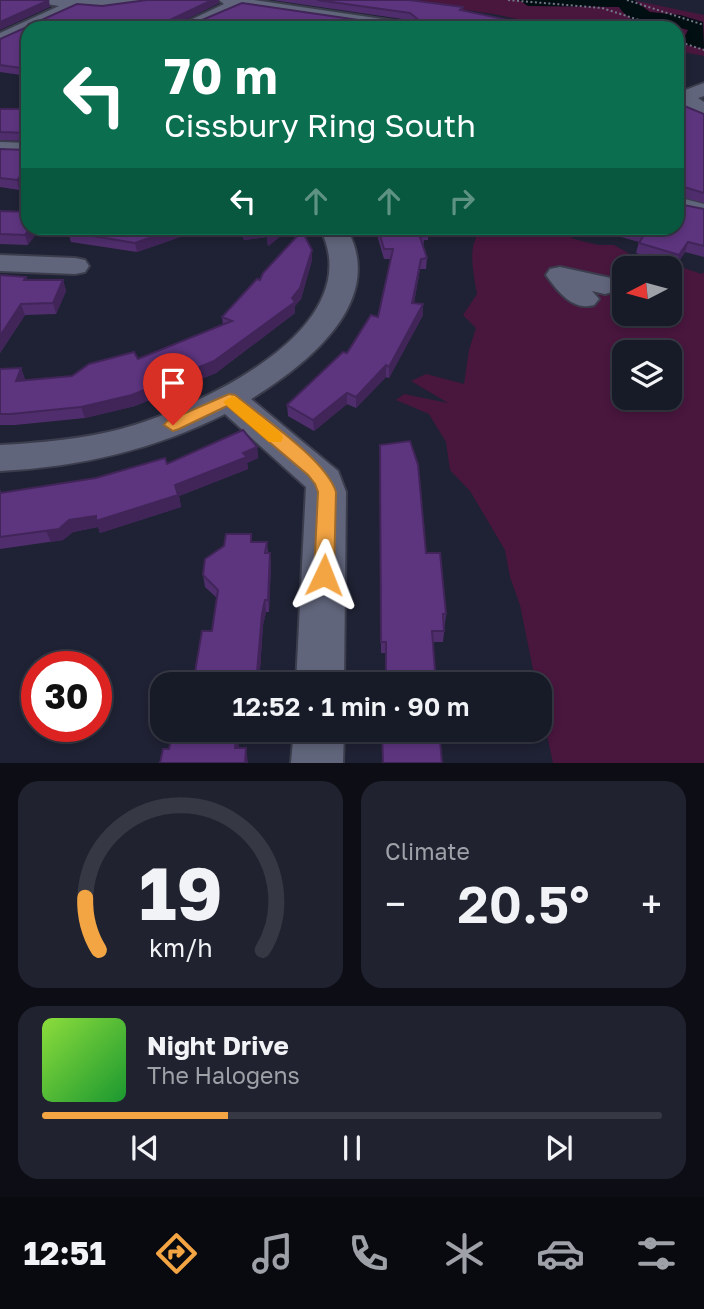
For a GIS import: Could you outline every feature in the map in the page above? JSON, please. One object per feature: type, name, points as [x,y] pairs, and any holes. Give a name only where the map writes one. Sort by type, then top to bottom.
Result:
[{"type":"street","points":[[46,0],[78,2]]},
{"type":"street","points":[[195,21],[233,1],[341,21]]},
{"type":"street","points":[[32,21],[78,2]]},
{"type":"street","points":[[0,39],[8,31]]},
{"type":"street","points":[[0,149],[21,150]]},
{"type":"street","points":[[684,206],[704,211]]},
{"type":"street","points":[[0,458],[87,449],[126,440],[173,425],[229,399],[276,371],[309,342],[327,316],[344,276],[344,259],[335,235]]},
{"type":"street","points":[[0,263],[75,267]]},
{"type":"street","points":[[229,399],[324,481],[327,492],[320,672]]},
{"type":"street","points":[[317,763],[318,742]]},
{"type":"lane","points":[[78,2],[103,6],[148,0]]},
{"type":"path","points":[[508,0],[602,8],[642,21]]},
{"type":"path","points":[[627,0],[704,25]]},
{"type":"path","points":[[684,43],[704,50]]},
{"type":"shaded area","points":[[394,0],[632,0],[704,15],[704,56],[684,52],[684,21],[526,21]]},
{"type":"shaded area","points":[[477,235],[566,235],[598,245],[614,245],[630,254],[647,256],[612,256],[612,326],[682,326],[682,267],[702,274],[704,272],[704,763],[553,763],[548,742],[552,742],[552,672],[534,672],[505,550],[470,491],[450,470],[446,442],[429,414],[396,400],[404,394],[448,403],[411,381],[426,374],[464,384],[469,350],[476,328],[463,315],[477,294],[473,250]]},
{"type":"building","points":[[0,0],[49,0],[0,22]]},
{"type":"building","points":[[147,0],[212,0],[171,21],[39,21],[77,4],[102,6]]},
{"type":"building","points":[[317,0],[409,0],[463,7],[460,10],[512,21],[420,21],[410,13]]},
{"type":"building","points":[[242,3],[365,21],[200,21]]},
{"type":"building","points":[[21,30],[21,68],[0,65],[0,39]]},
{"type":"building","points":[[684,106],[704,114],[704,193],[684,187]]},
{"type":"building","points":[[0,109],[20,109],[21,133],[0,132]]},
{"type":"building","points":[[0,149],[21,150],[21,175],[17,180],[0,178]]},
{"type":"building","points":[[684,205],[704,209],[704,246],[688,242],[679,255],[639,243],[644,235],[684,235]]},
{"type":"building","points":[[0,211],[21,212],[21,235],[0,234]]},
{"type":"building","points":[[86,235],[158,235],[135,243]]},
{"type":"building","points":[[298,235],[304,235],[312,250],[300,288],[292,298],[295,302],[214,361],[132,395],[81,407],[0,414],[0,369],[21,368],[16,381],[72,376],[89,364],[134,352],[138,359],[232,321],[222,317],[257,279],[260,280],[263,273]]},
{"type":"building","points":[[380,235],[425,235],[420,237],[427,258],[421,259],[412,303],[423,304],[389,367],[386,365],[356,397],[347,393],[313,420],[287,405],[343,352],[347,353],[371,315],[378,317],[393,249],[384,249]]},
{"type":"building","points":[[0,275],[26,277],[24,280],[63,280],[53,303],[21,304],[0,336]]},
{"type":"building","points":[[243,430],[257,447],[243,453],[247,457],[175,485],[178,495],[96,521],[96,516],[69,520],[59,529],[0,537],[0,493],[96,478],[165,458],[167,464]]},
{"type":"building","points":[[410,441],[418,465],[426,553],[440,553],[446,614],[443,614],[444,631],[432,631],[435,672],[386,672],[386,642],[381,642],[380,445]]},
{"type":"building","points":[[226,534],[251,534],[251,542],[267,542],[265,553],[270,553],[268,600],[265,600],[262,614],[257,672],[195,672],[202,631],[212,631],[218,590],[203,575],[205,559],[224,546]]},
{"type":"building","points":[[170,742],[236,742],[235,748],[246,748],[245,763],[160,763],[163,749],[169,749]]},
{"type":"building","points":[[382,742],[440,742],[442,763],[383,763]]},
{"type":"waterway","points":[[528,0],[619,1],[627,3],[629,8],[645,18],[680,21]]},
{"type":"waterway","points":[[684,22],[696,26],[699,31],[694,40],[704,43]]},
{"type":"slow traffic","points":[[232,402],[275,438]]},
{"type":"route","points":[[173,425],[229,399],[314,470],[324,481],[327,492],[324,575]]}]
